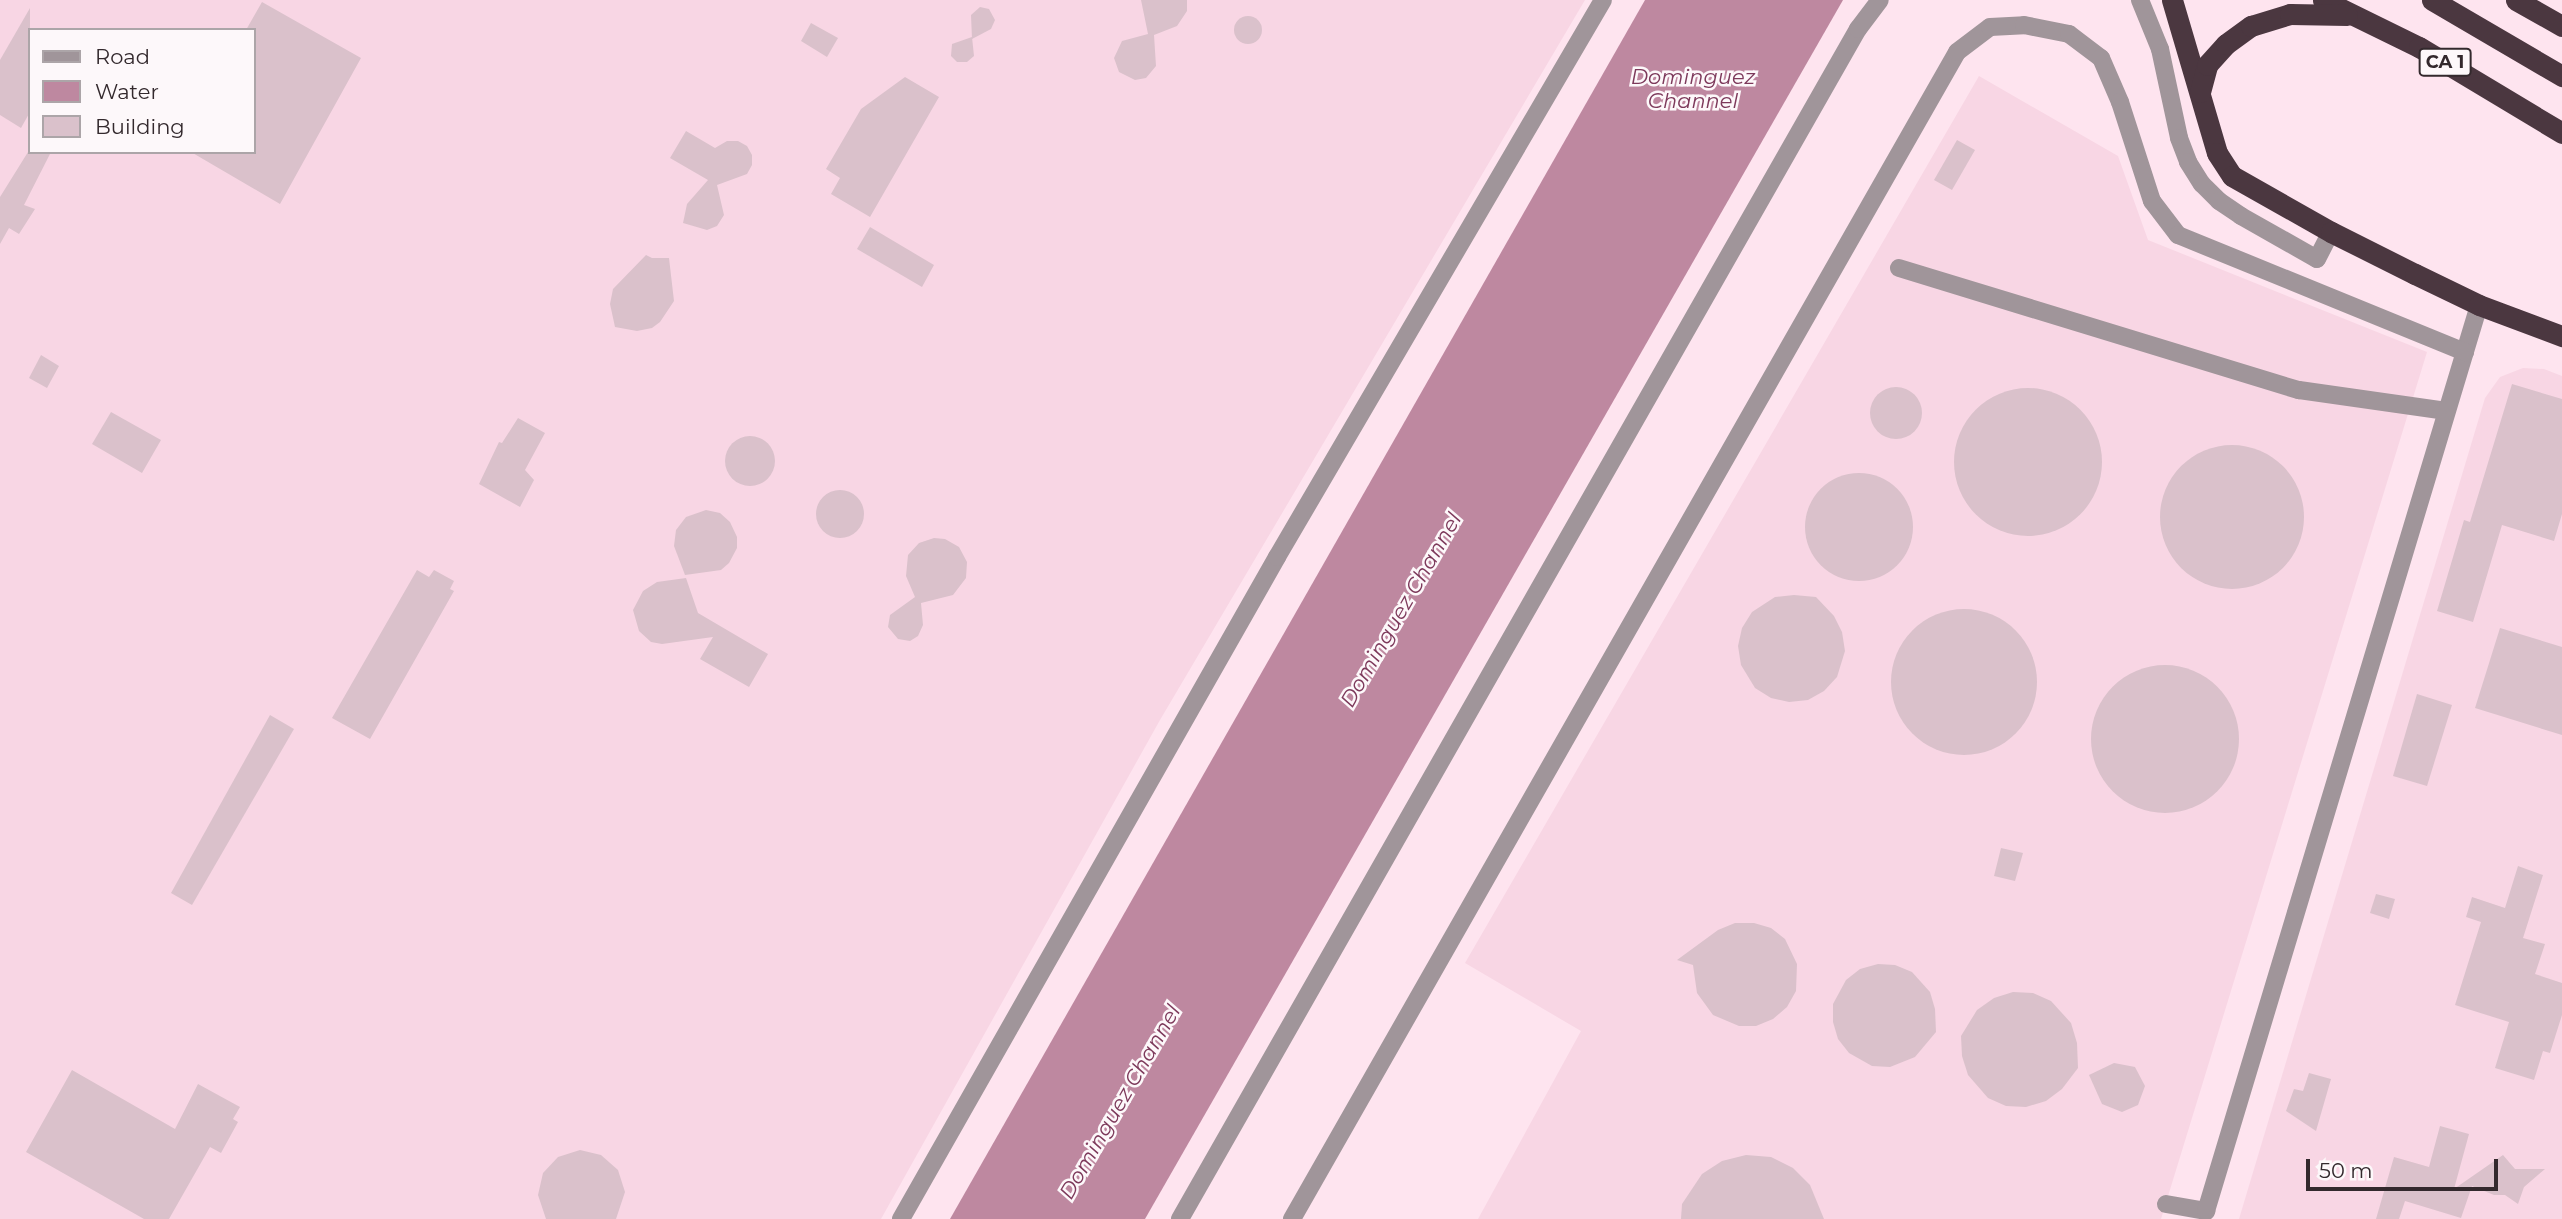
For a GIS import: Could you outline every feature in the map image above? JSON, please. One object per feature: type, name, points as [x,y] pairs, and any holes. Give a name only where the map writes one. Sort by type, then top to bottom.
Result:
[{"type":"highway","points":[[2172,0],[2217,153],[2232,176],[2331,232],[2479,305],[2562,336]]},
{"type":"highway","name":"CA 1","points":[[2323,0],[2419,47],[2562,133]]},
{"type":"highway","name":"CA 1","points":[[2432,0],[2562,76]]},
{"type":"highway","points":[[2516,0],[2562,26]]},
{"type":"highway","points":[[2199,94],[2207,65],[2226,44],[2251,26],[2290,15],[2353,15]]},
{"type":"lane","points":[[901,1219],[1277,557],[1603,0]]},
{"type":"lane","points":[[1180,1219],[1858,29],[1880,0]]},
{"type":"lane","points":[[2140,0],[2160,49],[2179,138],[2188,162],[2202,184],[2219,201],[2241,216],[2317,259],[2331,232]]},
{"type":"lane","points":[[1292,1219],[1957,52],[1990,27],[2024,25],[2069,34],[2101,58],[2120,102],[2152,201],[2178,235],[2465,352]]},
{"type":"lane","points":[[1899,268],[2299,390],[2447,411]]},
{"type":"lane","points":[[2166,1204],[2206,1211],[2479,305]]},
{"type":"shaded area","points":[[0,0],[1585,0],[1160,720],[881,1219],[0,1219]]},
{"type":"shaded area","points":[[1979,76],[2118,156],[2148,240],[2427,352],[2161,1219],[1478,1219],[1581,1031],[1465,963]]},
{"type":"shaded area","points":[[2523,368],[2544,369],[2562,376],[2562,1219],[2239,1219],[2485,398],[2500,377]]},
{"type":"water","name":"Dominguez Channel","points":[[1645,0],[1843,0],[1145,1219],[950,1219]]},
{"type":"building","points":[[1141,0],[1187,0],[1187,11],[1177,26],[1154,35],[1156,66],[1146,78],[1135,80],[1119,72],[1114,58],[1122,41],[1148,34]]},
{"type":"building","points":[[262,2],[361,58],[280,204],[194,154],[256,154],[256,28],[247,28]]},
{"type":"building","points":[[980,7],[989,9],[995,20],[991,29],[972,39],[971,15]]},
{"type":"building","points":[[30,8],[28,116],[21,128],[0,115],[0,60]]},
{"type":"building","points":[[1248,16],[1258,20],[1262,30],[1258,40],[1248,44],[1238,40],[1234,30],[1238,20]]},
{"type":"building","points":[[811,23],[838,38],[827,57],[801,41]]},
{"type":"building","points":[[972,37],[974,56],[967,62],[957,62],[951,56],[952,44]]},
{"type":"building","points":[[905,77],[939,97],[870,217],[831,194],[840,178],[826,169],[861,109]]},
{"type":"building","points":[[686,131],[715,148],[727,141],[738,141],[747,146],[752,155],[752,165],[747,174],[717,185],[724,215],[717,226],[707,230],[683,223],[687,204],[708,180],[670,158]]},
{"type":"building","points":[[1957,140],[1975,150],[1952,190],[1934,180]]},
{"type":"building","points":[[28,152],[50,154],[24,205],[35,209],[19,234],[9,228],[0,244],[0,197]]},
{"type":"building","points":[[870,227],[934,265],[922,287],[857,249]]},
{"type":"building","points":[[646,255],[652,258],[669,258],[674,301],[660,322],[652,328],[637,331],[615,327],[610,304],[613,289]]},
{"type":"building","points":[[41,355],[59,366],[47,388],[29,378]]},
{"type":"building","points":[[2512,384],[2562,399],[2562,514],[2554,541],[2502,525],[2473,622],[2437,611],[2464,520],[2470,522]]},
{"type":"building","points":[[1896,387],[1906,389],[1914,395],[1920,403],[1920,423],[1914,431],[1906,437],[1896,439],[1886,437],[1878,431],[1872,423],[1870,413],[1872,403],[1878,395],[1886,389]]},
{"type":"building","points":[[2028,388],[2056,393],[2081,409],[2097,434],[2102,462],[2097,490],[2081,515],[2056,531],[2028,536],[2000,531],[1975,515],[1959,490],[1954,462],[1959,434],[1975,409],[2000,393]]},
{"type":"building","points":[[111,412],[161,440],[142,473],[92,444]]},
{"type":"building","points":[[518,418],[545,433],[525,470],[534,480],[520,507],[479,484],[499,442],[502,443]]},
{"type":"building","points":[[750,436],[768,443],[775,461],[768,479],[750,486],[732,479],[725,461],[732,443]]},
{"type":"building","points":[[2232,445],[2259,451],[2283,466],[2298,490],[2304,517],[2298,544],[2283,568],[2259,583],[2232,589],[2205,583],[2181,568],[2166,544],[2160,517],[2166,490],[2181,466],[2205,451]]},
{"type":"building","points":[[1859,473],[1880,477],[1898,488],[1909,506],[1913,527],[1909,548],[1898,566],[1880,577],[1859,581],[1838,577],[1820,566],[1809,548],[1805,527],[1809,506],[1820,488],[1838,477]]},
{"type":"building","points":[[840,490],[849,491],[857,497],[863,505],[863,523],[857,531],[849,537],[840,538],[831,537],[823,531],[817,523],[816,514],[817,505],[823,497],[831,491]]},
{"type":"building","points":[[706,510],[720,513],[730,522],[737,537],[737,548],[729,563],[721,570],[685,575],[674,546],[676,530],[686,517]]},
{"type":"building","points":[[934,538],[945,539],[959,547],[967,562],[966,578],[953,595],[921,603],[923,625],[918,636],[910,641],[898,639],[888,627],[890,615],[915,597],[906,576],[908,555],[919,543]]},
{"type":"building","points":[[417,570],[429,577],[434,570],[454,581],[450,589],[454,591],[370,739],[332,718]]},
{"type":"building","points":[[686,578],[698,613],[768,654],[749,687],[700,659],[713,637],[662,644],[651,642],[639,631],[633,610],[643,591],[657,582]]},
{"type":"building","points":[[1775,597],[1816,597],[1834,616],[1842,632],[1845,651],[1837,677],[1824,691],[1808,700],[1789,702],[1771,698],[1755,688],[1741,665],[1738,646],[1742,628],[1752,612]]},
{"type":"building","points":[[1964,609],[1992,614],[2016,630],[2032,654],[2037,682],[2032,710],[2016,734],[1992,750],[1964,755],[1936,750],[1912,734],[1896,710],[1891,682],[1896,654],[1912,630],[1936,614]]},
{"type":"building","points":[[2500,628],[2562,647],[2562,735],[2475,708]]},
{"type":"building","points":[[2165,665],[2193,671],[2206,677],[2217,687],[2227,698],[2233,711],[2239,739],[2233,767],[2227,780],[2217,791],[2206,801],[2193,807],[2165,813],[2137,807],[2124,801],[2113,791],[2103,780],[2097,767],[2091,739],[2097,711],[2103,698],[2113,687],[2124,677],[2137,671]]},
{"type":"building","points":[[2417,694],[2452,705],[2427,786],[2393,776]]},
{"type":"building","points":[[270,715],[294,729],[192,905],[171,893]]},
{"type":"building","points":[[2001,848],[2023,853],[2015,881],[1994,876]]},
{"type":"building","points":[[2518,866],[2543,875],[2523,938],[2545,944],[2535,974],[2562,983],[2562,1015],[2550,1053],[2543,1051],[2534,1080],[2495,1068],[2509,1022],[2455,1005],[2481,922],[2466,917],[2472,897],[2505,908]]},
{"type":"building","points":[[2376,894],[2395,899],[2389,919],[2370,913]]},
{"type":"building","points":[[1735,923],[1754,923],[1771,928],[1785,939],[1797,964],[1796,991],[1787,1007],[1773,1019],[1756,1026],[1739,1026],[1713,1015],[1697,993],[1693,965],[1677,960],[1718,930]]},
{"type":"building","points":[[1878,964],[1895,965],[1912,972],[1930,992],[1935,1009],[1936,1032],[1915,1057],[1890,1067],[1872,1066],[1849,1053],[1838,1039],[1833,1022],[1833,1004],[1846,980],[1860,969]]},
{"type":"building","points":[[2013,992],[2033,993],[2051,1001],[2071,1023],[2077,1043],[2078,1068],[2062,1089],[2046,1101],[2026,1107],[2006,1106],[1988,1098],[1968,1075],[1962,1056],[1961,1036],[1977,1010],[1994,998]]},
{"type":"building","points":[[2114,1063],[2135,1067],[2145,1086],[2138,1105],[2122,1112],[2102,1104],[2089,1075]]},
{"type":"building","points":[[72,1070],[175,1129],[198,1084],[240,1107],[233,1119],[238,1122],[221,1153],[210,1147],[169,1219],[144,1219],[26,1152]]},
{"type":"building","points":[[2309,1073],[2331,1079],[2316,1131],[2286,1111],[2294,1089],[2303,1091]]},
{"type":"building","points":[[2440,1126],[2469,1134],[2454,1189],[2503,1155],[2515,1169],[2545,1169],[2524,1187],[2518,1204],[2505,1195],[2494,1195],[2472,1186],[2461,1218],[2405,1201],[2399,1219],[2376,1219],[2394,1157],[2429,1167]]},
{"type":"building","points":[[580,1150],[601,1155],[618,1170],[625,1192],[616,1219],[546,1219],[538,1195],[543,1173],[558,1157]]},
{"type":"building","points":[[1746,1155],[1771,1157],[1793,1168],[1810,1185],[1824,1219],[1681,1219],[1682,1204],[1702,1174],[1722,1161]]}]
